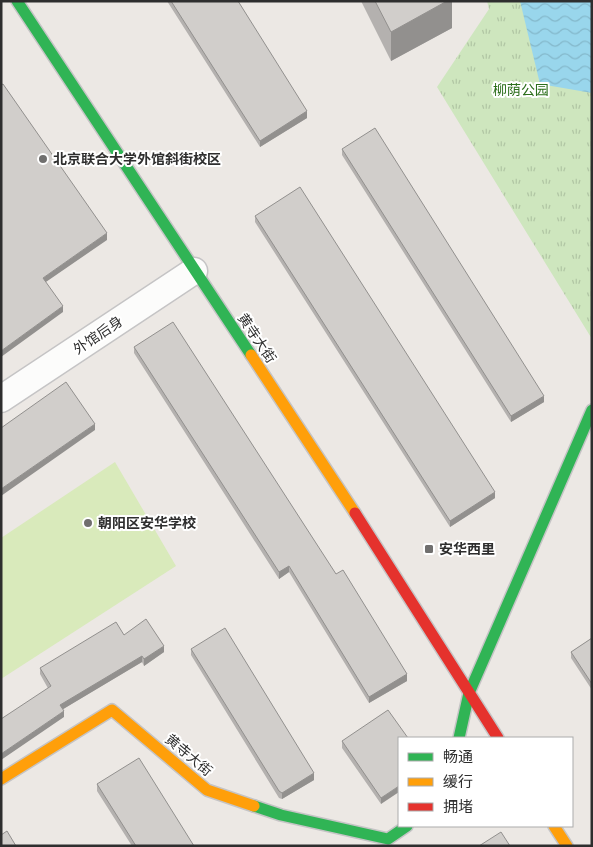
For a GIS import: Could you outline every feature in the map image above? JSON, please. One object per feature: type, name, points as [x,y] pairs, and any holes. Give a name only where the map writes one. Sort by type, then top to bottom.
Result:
[{"type":"street","name":"黄寺大街","points":[[17,1],[393,570],[497,737]]},
{"type":"street","name":"外馆后身","points":[[1,400],[194,271]]},
{"type":"street","points":[[459,737],[469,693],[592,410]]},
{"type":"street","name":"黄寺大街","points":[[1,779],[112,710],[207,790],[281,815],[388,839],[406,827]]},
{"type":"street","points":[[555,827],[567,846]]},
{"type":"green space","name":"柳荫公园","points":[[487,1],[592,1],[592,339],[437,87],[489,9]]},
{"type":"green space","points":[[115,462],[176,566],[1,679],[1,538]]},
{"type":"water","points":[[520,1],[592,1],[592,93],[540,84]]},
{"type":"building","points":[[171,1],[238,1],[307,111],[260,141]]},
{"type":"building","points":[[375,1],[447,1],[391,32]]},
{"type":"building","points":[[3,84],[107,233],[43,278],[63,306],[1,351],[1,85]]},
{"type":"building","points":[[375,128],[544,396],[511,416],[342,149]]},
{"type":"building","points":[[300,187],[495,492],[450,521],[255,216]]},
{"type":"building","points":[[173,322],[336,574],[343,570],[407,674],[369,697],[289,566],[279,572],[134,347]]},
{"type":"building","points":[[66,382],[95,424],[1,489],[1,428]]},
{"type":"building","points":[[146,619],[164,646],[144,659],[142,656],[60,705],[64,711],[1,754],[1,719],[51,686],[40,668],[116,622],[124,635]]},
{"type":"building","points":[[225,628],[314,773],[282,793],[191,649]]},
{"type":"building","points":[[592,638],[592,684],[571,652]]},
{"type":"building","points":[[388,710],[407,737],[398,737],[398,787],[381,798],[342,741]]},
{"type":"building","points":[[139,758],[194,846],[136,846],[97,784]]},
{"type":"building","points":[[7,831],[16,846],[1,846],[1,835]]},
{"type":"building","points":[[501,832],[510,846],[479,846]]},
{"type":"traffic: fast","points":[[17,1],[251,355]]},
{"type":"traffic: fast","points":[[459,737],[469,693],[592,410]]},
{"type":"traffic: fast","points":[[254,806],[281,815],[388,839],[406,827]]},
{"type":"traffic: slow","points":[[251,355],[355,513]]},
{"type":"traffic: slow","points":[[1,779],[112,710],[207,790],[254,806]]},
{"type":"traffic: slow","points":[[555,827],[567,846]]},
{"type":"traffic: jam","points":[[355,513],[497,737]]},
{"type":"place","name":"北京联合大学外馆斜街校区","points":[[43,159]]},
{"type":"place","name":"朝阳区安华学校","points":[[88,523]]},
{"type":"place","name":"安华西里","points":[[429,549]]}]
